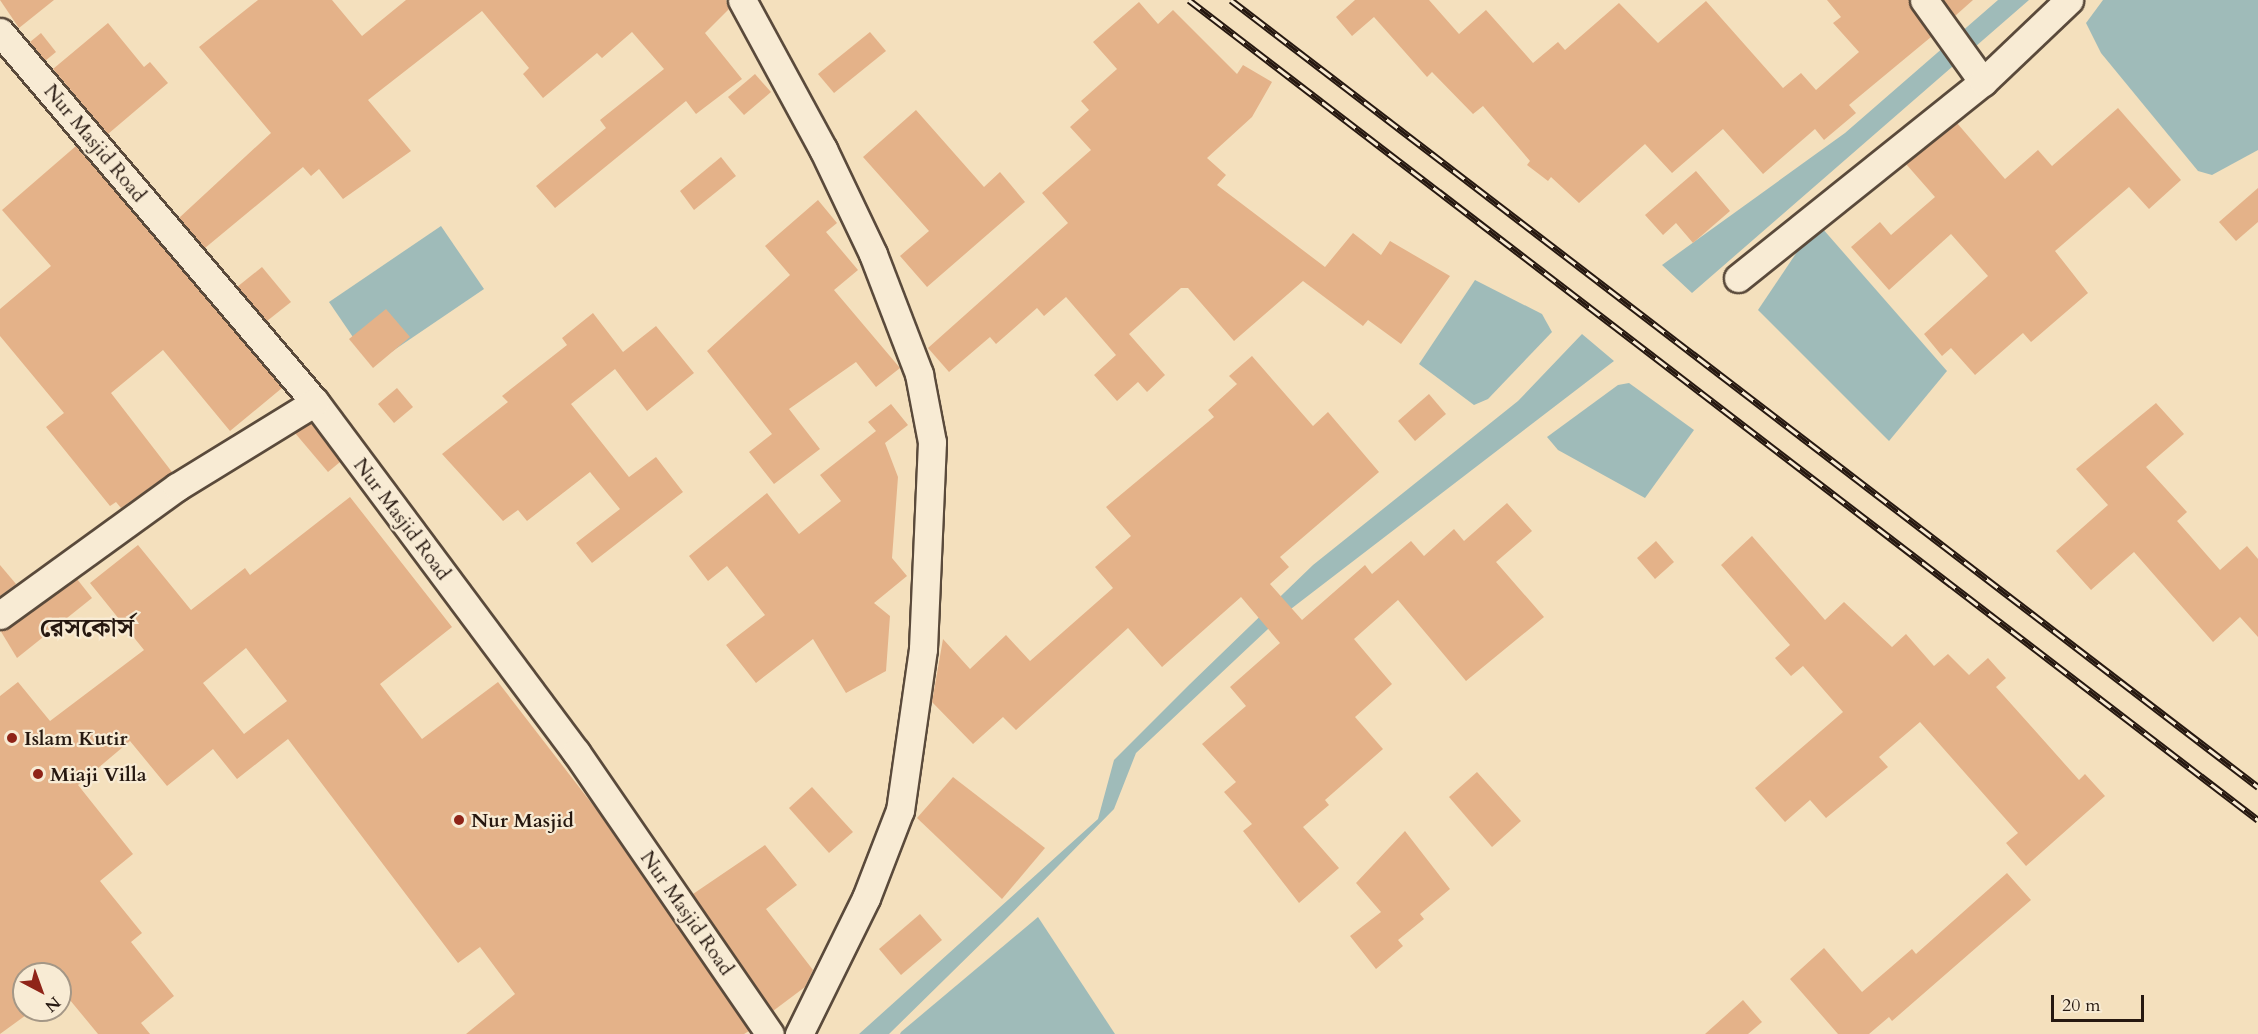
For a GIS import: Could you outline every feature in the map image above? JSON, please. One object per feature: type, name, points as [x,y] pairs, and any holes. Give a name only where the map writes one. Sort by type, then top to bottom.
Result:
[{"type":"street","points":[[742,0],[823,149],[873,254],[919,374],[932,442],[924,649],[900,810],[866,898],[799,1034]]},
{"type":"street","points":[[1924,0],[1976,71]]},
{"type":"street","points":[[1738,278],[1976,71],[2069,0]]},
{"type":"street","name":"Nur Masjid Road","points":[[0,32],[315,402],[576,752],[770,1034]]},
{"type":"street","points":[[0,615],[177,487],[315,402]]},
{"type":"water","points":[[1998,0],[2029,0],[1692,293],[1662,265],[1845,133]]},
{"type":"water","points":[[2103,0],[2258,0],[2258,150],[2212,175],[2198,171],[2101,53],[2086,23]]},
{"type":"water","points":[[441,226],[484,289],[372,365],[329,302]]},
{"type":"water","points":[[1822,228],[1947,371],[1889,441],[1758,310],[1803,243]]},
{"type":"water","points":[[1475,280],[1542,314],[1552,332],[1488,399],[1474,405],[1419,364]]},
{"type":"water","points":[[1582,334],[1614,361],[1283,615],[1136,753],[1114,809],[1003,922],[889,1034],[859,1034],[1098,819],[1114,760],[1190,684],[1313,565],[1518,401]]},
{"type":"water","points":[[1629,383],[1694,430],[1645,498],[1558,450],[1547,437],[1618,385]]},
{"type":"water","points":[[1038,917],[1115,1034],[900,1034],[901,1032]]},
{"type":"building","points":[[0,0],[54,0],[19,28]]},
{"type":"building","points":[[258,0],[332,0],[362,36],[406,0],[726,0],[729,9],[705,33],[742,79],[696,114],[686,101],[555,208],[536,186],[606,128],[600,120],[664,69],[632,32],[602,58],[597,53],[543,98],[523,74],[529,68],[482,11],[368,100],[411,151],[343,199],[319,169],[311,176],[303,167],[205,248],[179,218],[271,133],[199,47]]},
{"type":"building","points":[[1355,0],[1429,0],[1459,34],[1486,10],[1533,63],[1558,42],[1565,50],[1619,3],[1658,43],[1706,1],[1783,88],[1801,73],[1816,90],[1859,52],[1833,23],[1841,17],[1827,0],[1909,0],[1931,37],[1849,105],[1856,113],[1824,140],[1815,129],[1763,174],[1723,129],[1672,173],[1645,144],[1579,203],[1551,177],[1548,181],[1527,165],[1530,161],[1483,106],[1473,114],[1432,72],[1427,77],[1374,17],[1352,36],[1336,17]]},
{"type":"building","points":[[1943,0],[1973,0],[1955,16]]},
{"type":"building","points":[[1139,2],[1158,24],[1173,10],[1237,74],[1243,65],[1272,82],[1252,117],[1207,158],[1226,175],[1217,185],[1325,267],[1353,233],[1381,255],[1390,241],[1450,276],[1401,344],[1368,320],[1363,326],[1303,281],[1234,341],[1188,288],[1181,288],[1129,334],[1165,375],[1147,392],[1138,382],[1117,401],[1094,375],[1116,355],[1066,297],[1044,316],[1037,308],[996,344],[990,337],[949,372],[928,348],[1068,223],[1042,193],[1091,150],[1070,127],[1089,110],[1081,101],[1117,69],[1093,42]]},
{"type":"building","points":[[108,23],[144,67],[150,62],[168,83],[108,134],[53,69]]},
{"type":"building","points":[[870,32],[886,51],[834,93],[818,74]]},
{"type":"building","points":[[41,33],[56,52],[45,61],[30,42]]},
{"type":"building","points":[[755,74],[771,92],[744,115],[728,97]]},
{"type":"building","points":[[2118,108],[2181,180],[2149,209],[2129,187],[2055,251],[2088,293],[2031,342],[2023,333],[1975,375],[1951,348],[1942,356],[1924,334],[1988,276],[1951,234],[1889,290],[1851,247],[1880,222],[1891,235],[1935,197],[1906,164],[1957,123],[2005,179],[2038,150],[2052,166]]},
{"type":"building","points":[[916,110],[984,187],[1000,172],[1025,202],[927,287],[900,256],[929,231],[863,157]]},
{"type":"building","points":[[76,146],[282,388],[230,431],[163,350],[111,393],[172,472],[121,508],[116,502],[110,506],[46,427],[64,413],[0,336],[0,309],[51,266],[2,210]]},
{"type":"building","points":[[721,157],[736,176],[694,210],[680,191]]},
{"type":"building","points":[[1696,171],[1730,211],[1693,243],[1676,223],[1663,235],[1645,215]]},
{"type":"building","points":[[2258,188],[2258,222],[2236,241],[2219,222]]},
{"type":"building","points":[[818,200],[837,223],[826,232],[858,270],[834,290],[900,368],[876,387],[856,362],[789,409],[820,449],[774,484],[749,452],[772,434],[707,351],[790,275],[765,246]]},
{"type":"building","points":[[262,267],[291,302],[267,321],[237,287]]},
{"type":"building","points":[[386,309],[410,337],[373,368],[349,339]]},
{"type":"building","points":[[593,313],[623,352],[656,326],[694,373],[647,411],[615,369],[571,404],[629,477],[656,457],[683,492],[592,563],[576,543],[620,509],[590,472],[527,521],[518,510],[503,521],[442,454],[508,402],[502,396],[567,345],[562,338]]},
{"type":"building","points":[[1252,356],[1313,426],[1328,412],[1379,472],[1280,557],[1289,567],[1270,584],[1302,620],[1365,565],[1372,574],[1411,541],[1424,556],[1454,529],[1464,541],[1507,503],[1532,531],[1496,562],[1544,617],[1466,681],[1398,600],[1354,639],[1392,684],[1355,717],[1383,749],[1325,800],[1329,805],[1303,827],[1339,868],[1299,903],[1243,831],[1252,824],[1224,792],[1236,782],[1202,744],[1246,706],[1230,687],[1280,643],[1241,597],[1162,667],[1128,628],[1016,730],[1003,717],[973,744],[932,702],[943,639],[970,669],[1006,635],[1030,661],[1113,588],[1095,567],[1131,536],[1106,507],[1214,417],[1208,410],[1237,384],[1229,376]]},
{"type":"building","points":[[397,388],[413,407],[394,423],[378,404]]},
{"type":"building","points":[[1429,394],[1446,414],[1415,441],[1398,421]]},
{"type":"building","points":[[2156,403],[2184,434],[2146,467],[2187,512],[2177,521],[2220,570],[2247,546],[2258,559],[2258,637],[2240,617],[2213,642],[2134,552],[2091,590],[2056,551],[2108,505],[2076,469]]},
{"type":"building","points":[[891,404],[908,425],[885,443],[898,477],[892,558],[907,576],[874,603],[890,616],[886,671],[846,693],[813,639],[756,683],[726,645],[765,615],[727,566],[708,581],[689,556],[767,493],[799,534],[841,501],[820,475],[876,431],[868,422]]},
{"type":"building","points":[[311,423],[340,462],[328,472],[295,433]]},
{"type":"building","points":[[350,497],[452,627],[380,684],[422,739],[498,682],[596,809],[749,1031],[744,1034],[466,1034],[515,994],[480,947],[458,963],[288,739],[237,779],[213,749],[167,786],[130,741],[78,785],[133,854],[100,881],[142,933],[131,942],[174,996],[141,1023],[150,1034],[98,1034],[72,1003],[72,962],[12,962],[12,1022],[16,1022],[0,1034],[0,696],[18,682],[50,721],[144,650],[90,583],[138,545],[191,610],[245,568],[250,575]],"holes":[[[246,648],[287,701],[244,734],[203,683]]]},
{"type":"building","points":[[1752,536],[1825,620],[1844,602],[1892,647],[1906,634],[1934,666],[1948,654],[1969,675],[1988,658],[2006,678],[1996,687],[2079,780],[2085,774],[2105,796],[2026,866],[2006,843],[2018,833],[1920,722],[1879,757],[1888,767],[1826,818],[1810,800],[1785,822],[1755,788],[1843,712],[1803,666],[1791,676],[1775,658],[1790,645],[1721,565]]},
{"type":"building","points":[[1656,541],[1674,562],[1655,579],[1637,558]]},
{"type":"building","points":[[0,565],[16,584],[0,596]]},
{"type":"building","points":[[77,579],[92,598],[17,658],[0,630]]},
{"type":"building","points":[[1477,772],[1521,821],[1492,847],[1449,797]]},
{"type":"building","points":[[953,777],[1045,848],[1002,899],[917,818]]},
{"type":"building","points":[[812,787],[853,832],[829,853],[789,808]]},
{"type":"building","points":[[1405,831],[1450,889],[1420,914],[1424,919],[1398,940],[1403,946],[1376,969],[1350,936],[1381,912],[1356,883]]},
{"type":"building","points":[[765,845],[797,885],[766,909],[813,970],[805,987],[773,1011],[693,894]]},
{"type":"building","points":[[2007,873],[2031,900],[1892,1021],[1889,1017],[1869,1034],[1838,1034],[1790,979],[1824,948],[1862,992],[1912,949],[1916,954]]},
{"type":"building","points":[[920,914],[942,940],[901,975],[879,949]]},
{"type":"building","points":[[1743,1000],[1762,1022],[1748,1034],[1705,1034]]},
{"type":"railway","points":[[1189,0],[2258,820]]},
{"type":"railway","points":[[1231,0],[2258,787]]},
{"type":"place","name":"Islam Kutir","points":[[12,738]]},
{"type":"place","name":"Miaji Villa","points":[[38,774]]},
{"type":"place","name":"Nur Masjid","points":[[459,820]]},
{"type":"district","name":"রেসকোর্স","points":[[87,628]]}]
